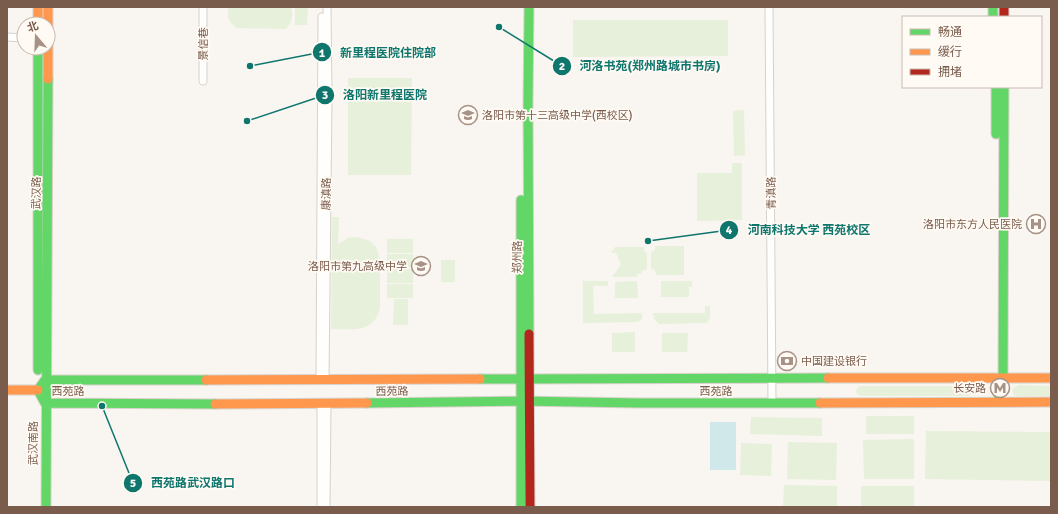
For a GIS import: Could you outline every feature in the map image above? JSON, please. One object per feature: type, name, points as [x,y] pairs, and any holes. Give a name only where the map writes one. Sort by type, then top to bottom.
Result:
[{"type":"main road","name":"武汉路","points":[[45,380],[48,185],[48,7]]},
{"type":"main road","name":"郑州路","points":[[521,507],[520,380],[522,7]]},
{"type":"main road","name":"郑州路","points":[[529,7],[528,112],[530,507]]},
{"type":"main road","name":"武汉路","points":[[38,56],[38,390]]},
{"type":"main road","points":[[996,88],[999,378]]},
{"type":"main road","points":[[998,401],[1004,88]]},
{"type":"main road","name":"西苑路","points":[[1051,378],[45,380],[38,390],[45,402],[324,404],[520,401],[772,403],[1051,402]]},
{"type":"main road","name":"武汉南路","points":[[45,380],[46,507]]},
{"type":"main road","points":[[7,390],[38,390]]},
{"type":"main road","name":"武汉南路","points":[[38,390],[40,507]]},
{"type":"street","name":"景信巷","points":[[203,7],[203,81]]},
{"type":"street","name":"康滇路","points":[[322,7],[323,380]]},
{"type":"street","name":"康滇路","points":[[323,380],[328,98],[327,7]]},
{"type":"street","name":"青滇路","points":[[769,7],[772,403]]},
{"type":"street","points":[[321,507],[324,404]]},
{"type":"street","points":[[324,404],[326,507]]},
{"type":"green space","points":[[229,7],[291,7],[292,16],[290,24],[286,29],[237,28],[229,19]]},
{"type":"green space","points":[[295,7],[308,7],[307,25],[295,25]]},
{"type":"green space","points":[[573,20],[728,20],[728,56],[573,57]]},
{"type":"green space","points":[[348,78],[412,78],[411,175],[348,175]]},
{"type":"green space","points":[[744,110],[745,155],[734,156],[733,111]]},
{"type":"green space","points":[[732,163],[742,163],[742,220],[697,221],[697,173],[732,173]]},
{"type":"green space","points":[[332,217],[339,217],[338,244],[348,238],[357,237],[370,241],[376,247],[380,259],[380,308],[373,322],[361,328],[331,329]]},
{"type":"green space","points":[[387,239],[413,239],[413,253],[387,253]]},
{"type":"green space","points":[[655,246],[684,246],[684,275],[657,275],[651,268],[651,253],[655,249]]},
{"type":"green space","points":[[615,247],[644,247],[644,251],[647,253],[647,269],[642,271],[641,274],[637,274],[637,277],[612,277],[621,264],[616,253],[611,253]]},
{"type":"green space","points":[[387,254],[413,254],[413,267],[387,268]]},
{"type":"green space","points":[[441,260],[455,260],[455,282],[441,282]]},
{"type":"green space","points":[[387,269],[413,269],[413,283],[387,283]]},
{"type":"green space","points":[[583,281],[608,281],[608,286],[593,286],[594,314],[642,313],[642,319],[638,322],[583,323]]},
{"type":"green space","points":[[637,281],[638,298],[615,298],[615,282]]},
{"type":"green space","points":[[661,281],[692,281],[692,287],[689,287],[689,297],[661,297]]},
{"type":"green space","points":[[387,284],[413,284],[413,298],[387,298]]},
{"type":"green space","points":[[394,299],[408,299],[408,325],[393,325]]},
{"type":"green space","points":[[705,306],[710,306],[710,319],[706,323],[659,324],[654,319],[653,313],[705,313]]},
{"type":"green space","points":[[635,332],[635,352],[612,352],[612,333]]},
{"type":"green space","points":[[662,333],[688,333],[687,352],[662,352]]},
{"type":"green space","points":[[1019,385],[1051,386],[1051,396],[1016,396],[1012,390]]},
{"type":"green space","points":[[968,386],[971,387],[972,392],[968,396],[861,396],[857,394],[856,391],[858,387]]},
{"type":"green space","points":[[866,416],[914,416],[914,434],[866,434]]},
{"type":"green space","points":[[751,417],[822,418],[822,436],[750,434]]},
{"type":"green space","points":[[926,431],[1051,432],[1051,481],[925,479]]},
{"type":"green space","points":[[914,439],[914,479],[864,479],[863,440]]},
{"type":"green space","points":[[788,442],[837,443],[836,480],[787,479]]},
{"type":"green space","points":[[741,443],[772,444],[771,476],[740,475]]},
{"type":"green space","points":[[784,485],[837,486],[837,507],[783,507]]},
{"type":"green space","points":[[861,486],[914,486],[914,507],[861,507]]},
{"type":"water","points":[[710,422],[736,422],[736,470],[710,470]]},
{"type":"traffic: fast","points":[[529,7],[529,334]]},
{"type":"traffic: fast","points":[[993,7],[993,16]]},
{"type":"traffic: fast","points":[[38,56],[38,370]]},
{"type":"traffic: fast","points":[[46,507],[48,79]]},
{"type":"traffic: fast","points":[[996,88],[996,134]]},
{"type":"traffic: fast","points":[[998,401],[1003,378],[1004,88]]},
{"type":"traffic: fast","points":[[521,200],[521,507]]},
{"type":"traffic: fast","points":[[480,379],[828,378]]},
{"type":"traffic: fast","points":[[206,380],[45,380],[38,390],[45,403],[215,404]]},
{"type":"traffic: fast","points":[[367,403],[520,401],[638,403],[820,403]]},
{"type":"traffic: slow","points":[[38,7],[38,16]]},
{"type":"traffic: slow","points":[[48,7],[48,79]]},
{"type":"traffic: slow","points":[[828,378],[1051,378]]},
{"type":"traffic: slow","points":[[206,380],[480,379]]},
{"type":"traffic: slow","points":[[7,390],[38,390]]},
{"type":"traffic: slow","points":[[820,403],[1051,402]]},
{"type":"traffic: slow","points":[[215,404],[367,403]]},
{"type":"traffic: jam","points":[[1004,7],[1004,16]]},
{"type":"traffic: jam","points":[[529,334],[530,507]]},
{"type":"place","name":"河洛书苑(郑州路城市书房)","points":[[499,27]]},
{"type":"place","name":"新里程医院住院部","points":[[250,66]]},
{"type":"place","name":"洛阳市第十三高级中学(西校区)","points":[[468,115]]},
{"type":"place","name":"洛阳新里程医院","points":[[247,121]]},
{"type":"place","name":"洛阳市东方人民医院","points":[[1036,224]]},
{"type":"place","name":"河南科技大学 西苑校区","points":[[648,241]]},
{"type":"place","name":"洛阳市第九高级中学","points":[[421,266]]},
{"type":"place","name":"中国建设银行","points":[[787,361]]},
{"type":"place","name":"长安路","points":[[1000,388]]},
{"type":"place","name":"西苑路武汉路口","points":[[102,406]]}]
